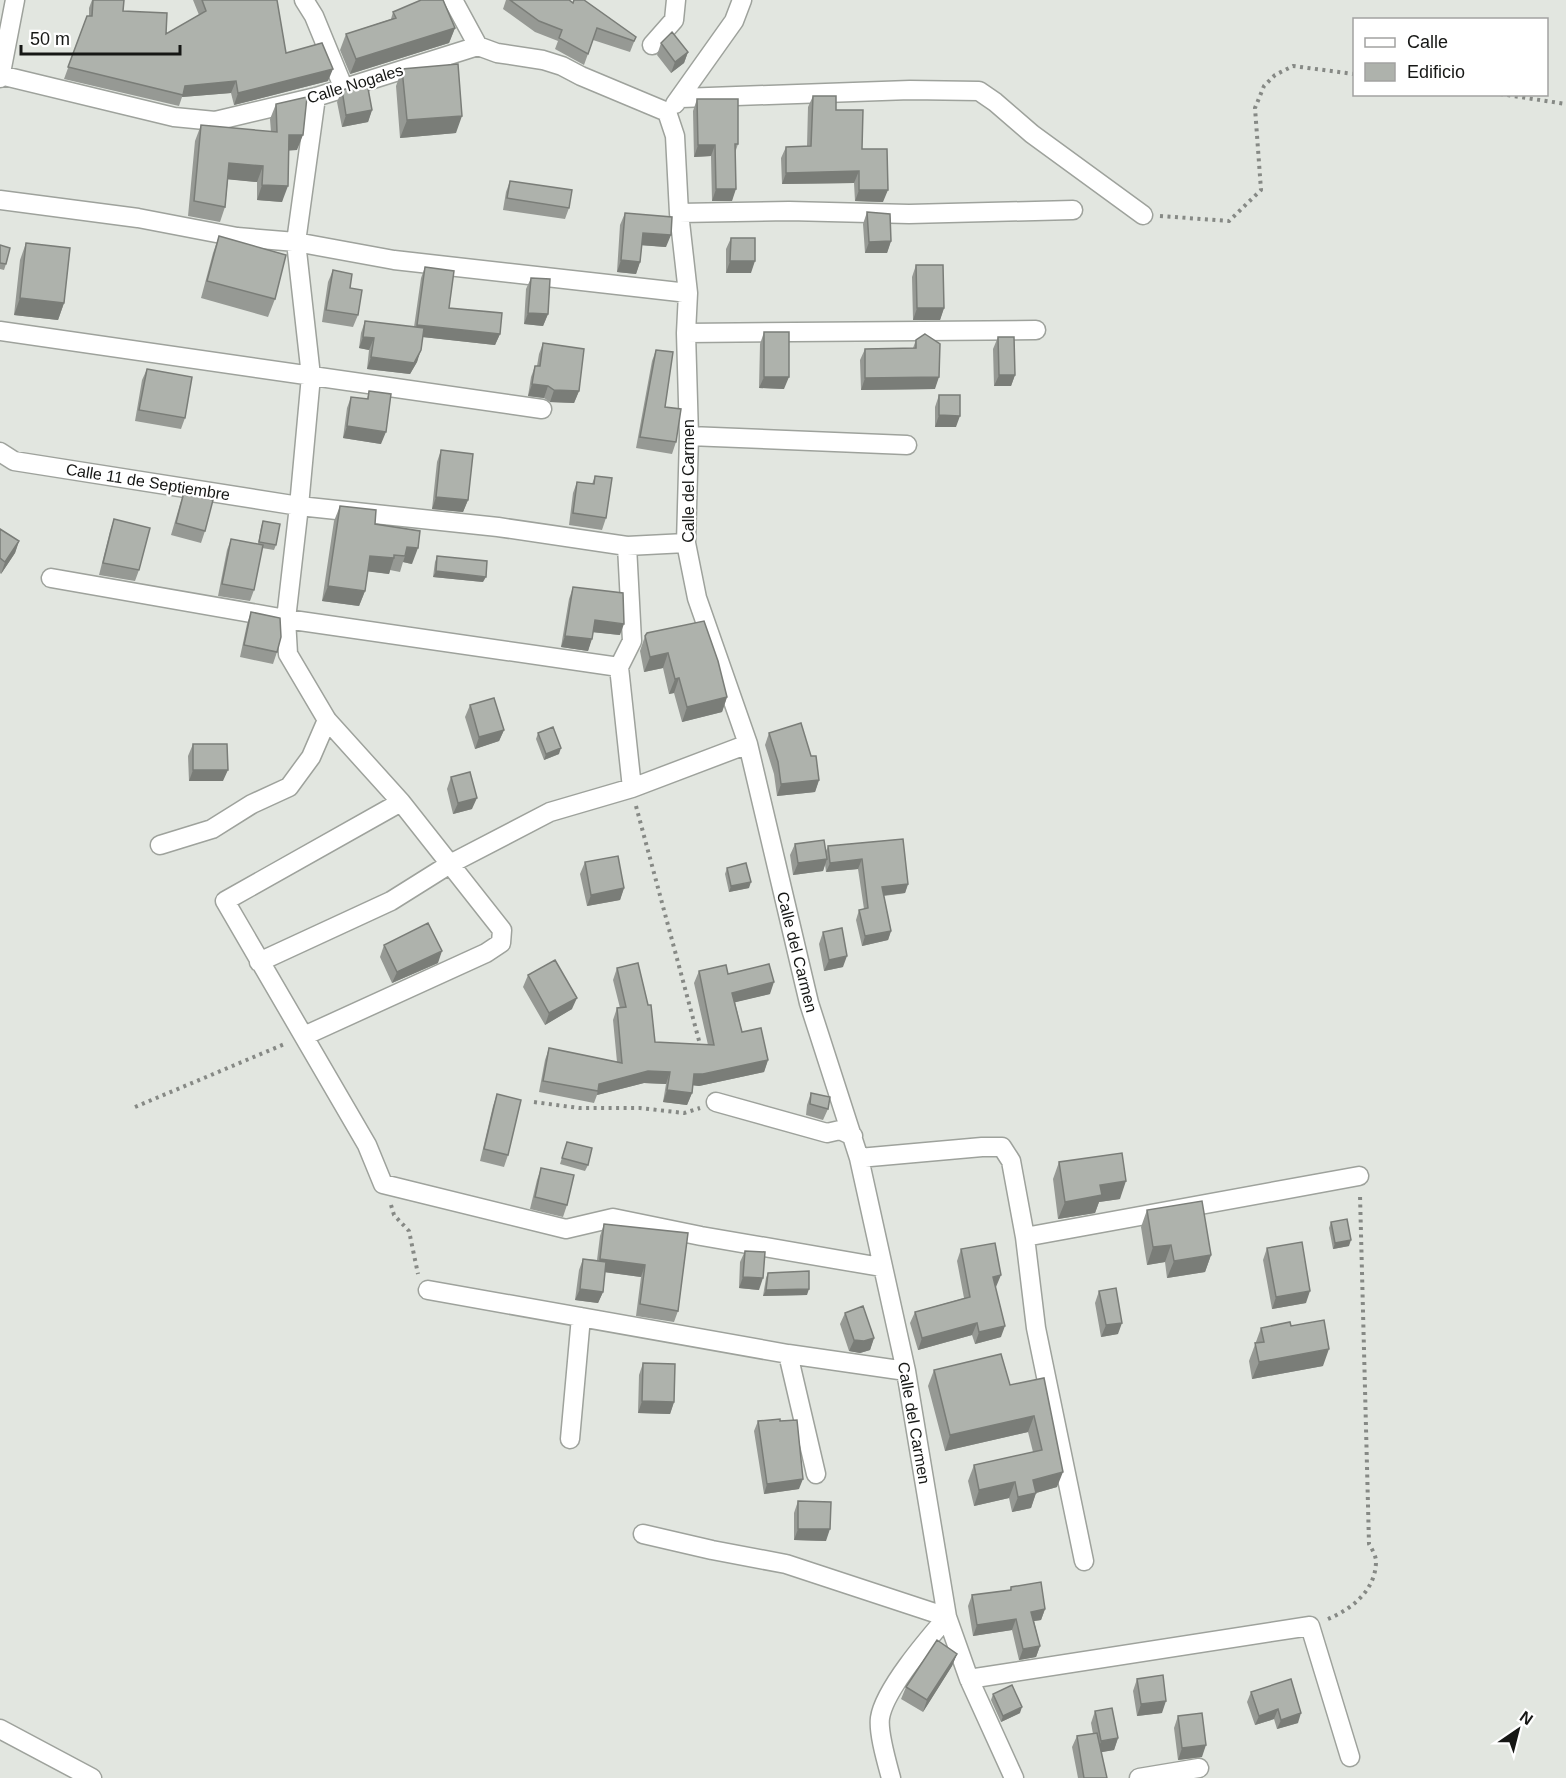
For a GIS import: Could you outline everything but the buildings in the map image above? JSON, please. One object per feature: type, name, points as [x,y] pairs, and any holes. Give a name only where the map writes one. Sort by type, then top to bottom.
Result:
[{"type":"street","points":[[1,76],[15,0]]},
{"type":"street","points":[[304,0],[314,16],[344,89]]},
{"type":"street","points":[[453,0],[478,46],[497,53],[543,60],[562,66],[580,76],[667,111],[681,98],[734,21],[742,0]]},
{"type":"street","points":[[652,45],[674,20],[676,0]]},
{"type":"street","name":"Calle Nogales","points":[[1,76],[174,117],[215,121],[316,97],[478,46]]},
{"type":"street","points":[[681,98],[910,90],[980,91],[1032,134],[1143,215]]},
{"type":"street","points":[[304,1036],[486,953],[501,943],[502,930],[401,802],[327,720],[288,654],[285,619],[299,506],[311,376],[296,242],[316,97]]},
{"type":"street","name":"Calle del Carmen","points":[[667,111],[675,136],[679,213],[688,293],[686,333],[689,436],[686,543],[698,598],[748,744],[809,1003],[854,1136],[881,1267],[906,1371],[946,1617],[969,1680],[1014,1778]]},
{"type":"street","points":[[0,200],[138,218],[237,237],[296,242],[394,260],[688,293]]},
{"type":"street","points":[[679,213],[789,211],[909,214],[1073,210]]},
{"type":"street","points":[[686,333],[1036,330]]},
{"type":"street","points":[[0,331],[542,409]]},
{"type":"street","points":[[689,436],[907,445]]},
{"type":"street","name":"Calle 11 de Septiembre","points":[[0,452],[14,461],[299,506],[498,527],[627,546],[686,543]]},
{"type":"street","points":[[627,546],[632,641],[619,667],[632,788]]},
{"type":"street","points":[[51,578],[285,619],[619,667]]},
{"type":"street","points":[[160,845],[212,829],[252,804],[289,787],[311,757],[327,720]]},
{"type":"street","points":[[259,962],[391,900],[450,864],[550,812],[632,788],[748,744]]},
{"type":"street","points":[[401,802],[225,901],[367,1145],[383,1184],[566,1229],[613,1218],[881,1267]]},
{"type":"street","points":[[716,1102],[827,1133],[840,1130],[854,1136]]},
{"type":"street","points":[[859,1158],[1002,1147],[1011,1161],[1025,1237],[1036,1328],[1083,1561]]},
{"type":"street","points":[[1025,1237],[1359,1176]]},
{"type":"street","points":[[428,1290],[788,1354],[906,1371]]},
{"type":"street","points":[[570,1439],[581,1317]]},
{"type":"street","points":[[788,1354],[816,1474]]},
{"type":"street","points":[[643,1534],[712,1551],[786,1564],[946,1617],[912,1659],[887,1699],[880,1719],[883,1748],[891,1778]]},
{"type":"street","points":[[969,1680],[1310,1626],[1350,1757]]},
{"type":"street","points":[[0,1729],[92,1778]]},
{"type":"street","points":[[1139,1778],[1199,1768]]},
{"type":"path","points":[[1143,215],[1229,221],[1261,190],[1255,108],[1264,86],[1275,75],[1293,66],[1353,74]]},
{"type":"path","points":[[1513,96],[1566,104]]},
{"type":"path","points":[[632,788],[703,1057]]},
{"type":"path","points":[[135,1107],[304,1036]]},
{"type":"path","points":[[534,1102],[579,1108],[640,1108],[684,1113],[716,1102]]},
{"type":"path","points":[[1310,1626],[1342,1614],[1357,1603],[1372,1582],[1376,1559],[1369,1544],[1359,1176]]},
{"type":"path","points":[[383,1184],[394,1215],[409,1231],[420,1282],[428,1290]]}]
